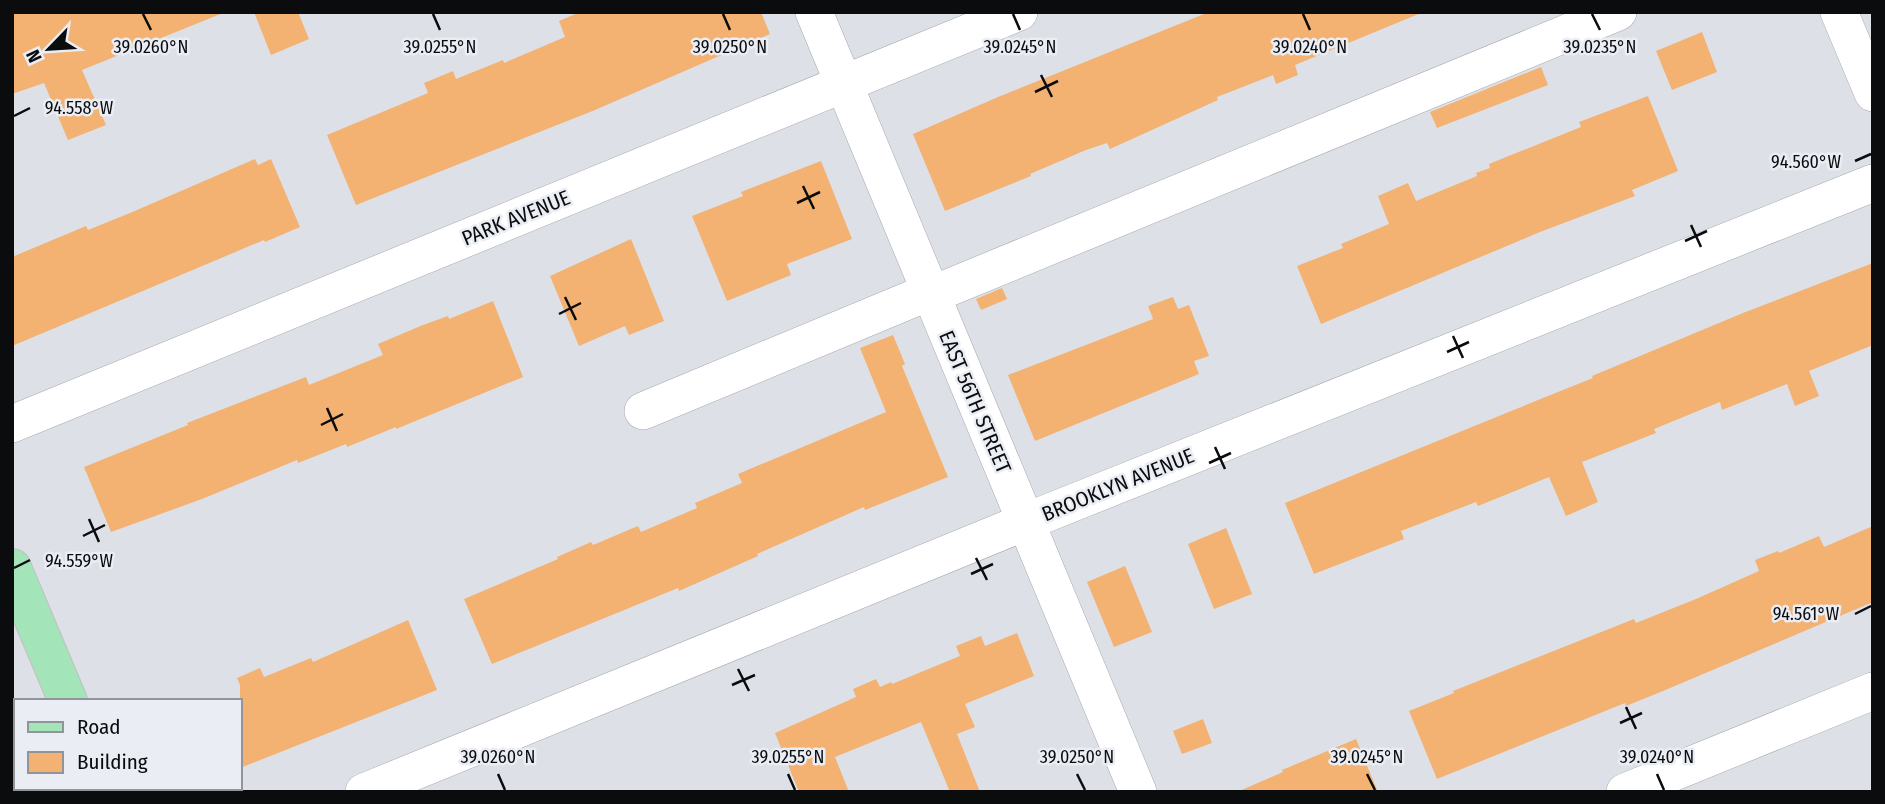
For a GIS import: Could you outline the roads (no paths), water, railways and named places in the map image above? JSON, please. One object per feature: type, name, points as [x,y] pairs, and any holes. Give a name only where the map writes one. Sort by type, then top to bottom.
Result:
[{"type":"main road","points":[[12,568],[67,699]]},
{"type":"street","name":"EAST 56TH STREET","points":[[814,12],[1138,792]]},
{"type":"street","name":"PARK AVENUE","points":[[12,424],[1019,12]]},
{"type":"street","points":[[643,411],[1618,12]]},
{"type":"street","points":[[1839,12],[1873,93]]},
{"type":"street","name":"BROOKLYN AVENUE","points":[[364,792],[1025,522],[1873,183]]},
{"type":"street","points":[[1625,792],[1873,691]]}]
